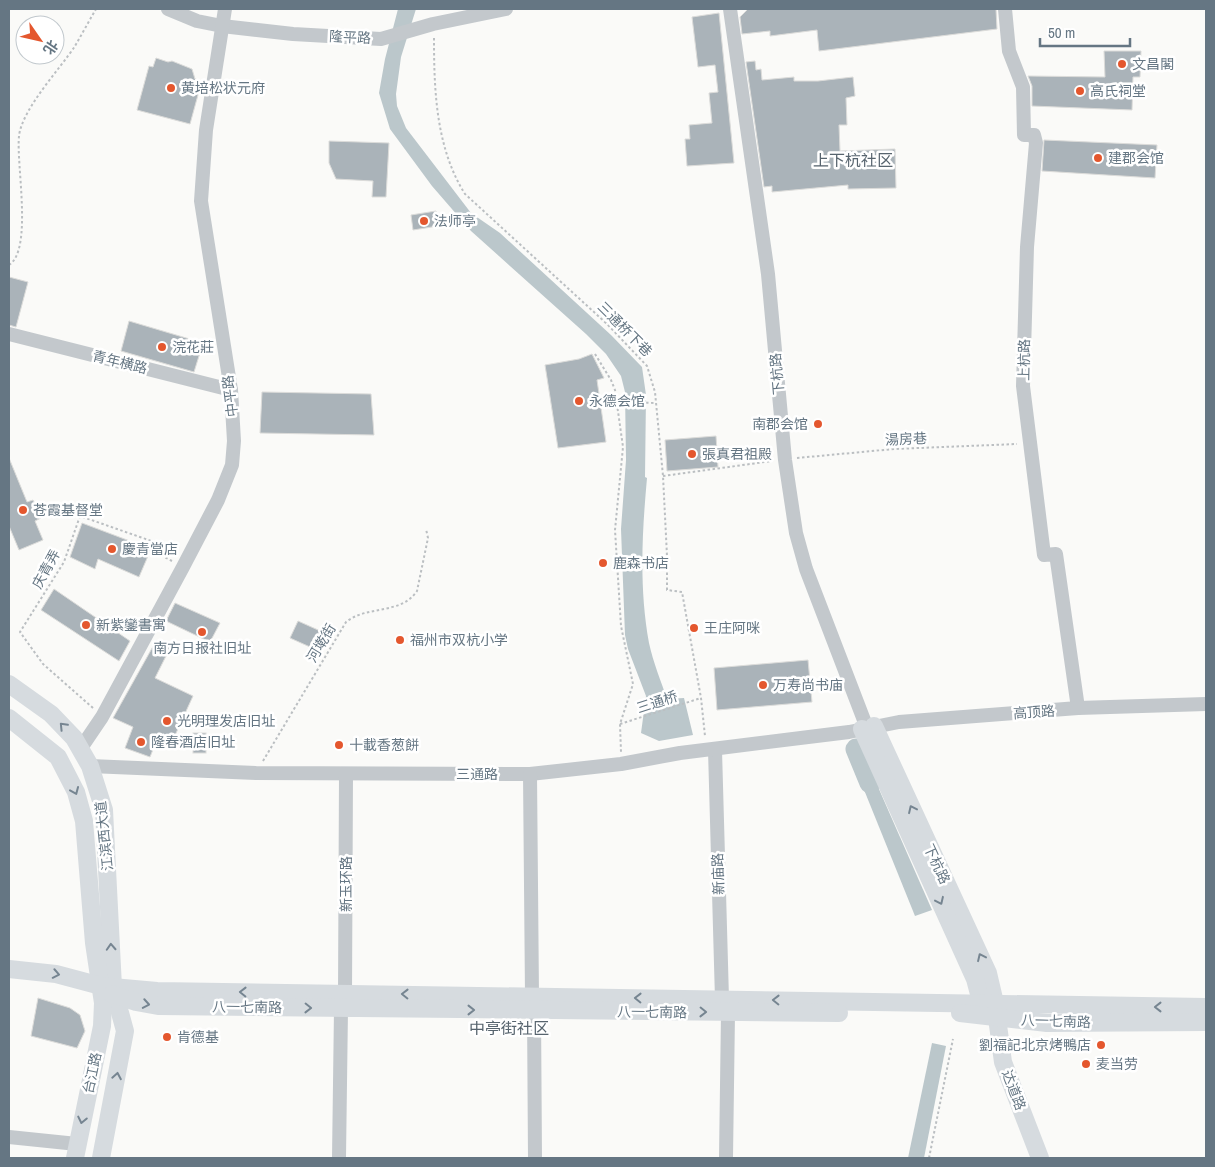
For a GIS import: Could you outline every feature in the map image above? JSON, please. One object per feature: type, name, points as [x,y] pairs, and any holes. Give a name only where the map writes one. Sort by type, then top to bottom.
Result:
[{"type":"main road","name":"江滨西大道","points":[[9,684],[50,714],[81,748],[102,799],[106,820],[109,990]]},
{"type":"main road","name":"江滨西大道","points":[[9,718],[58,757],[80,802],[84,821],[94,943],[109,990]]},
{"type":"main road","name":"下杭路","points":[[868,728],[990,1010]]},
{"type":"main road","name":"八一七南路","points":[[9,969],[56,974],[109,990],[343,1001],[990,1010],[1047,1006],[1206,1007]]},
{"type":"main road","name":"台江路","points":[[76,1151],[109,990]]},
{"type":"main road","name":"台江路","points":[[101,1158],[125,1031],[120,1008],[109,990]]},
{"type":"main road","name":"八一七南路","points":[[990,1010],[1047,1023],[1206,1022]]},
{"type":"main road","points":[[990,1010],[995,1065],[1029,1158]]},
{"type":"main road","name":"达道路","points":[[990,1010],[1003,1062],[1040,1158]]},
{"type":"street","name":"隆平路","points":[[168,9],[197,21],[222,26],[293,34],[380,39],[434,24],[506,9]]},
{"type":"street","name":"中平路","points":[[81,748],[102,717],[183,567],[221,494],[232,465],[234,441],[231,390],[201,201],[206,130],[225,9]]},
{"type":"street","name":"下杭路","points":[[730,9],[768,274],[785,460],[796,533],[806,569],[868,728]]},
{"type":"street","name":"上杭路","points":[[1005,9],[1009,51],[1023,87],[1024,134],[1034,135],[1036,143],[1027,246],[1023,386],[1044,555],[1056,554],[1078,708]]},
{"type":"street","name":"青年横路","points":[[9,334],[231,390]]},
{"type":"street","name":"高顶路","points":[[868,728],[899,722],[1078,708],[1206,704]]},
{"type":"street","name":"三通路","points":[[90,766],[256,773],[530,774],[621,764],[868,728]]},
{"type":"street","name":"新庙路","points":[[711,750],[725,1006],[726,1158]]},
{"type":"street","name":"新玉环路","points":[[339,1158],[346,774]]},
{"type":"street","points":[[530,774],[535,1158]]},
{"type":"street","points":[[9,1137],[76,1151]]},
{"type":"path","points":[[9,266],[22,238],[18,144],[22,124],[36,100],[75,46],[96,9]]},
{"type":"path","name":"三通桥下巷","points":[[434,24],[435,97],[444,148],[458,183],[472,201],[606,324],[647,366],[656,403],[663,476],[667,556],[666,590],[682,592],[711,750]]},
{"type":"path","points":[[595,354],[611,380],[623,447],[615,530],[621,626],[633,684],[620,724],[621,764]]},
{"type":"path","points":[[616,402],[656,403]]},
{"type":"path","name":"湯房巷","points":[[663,476],[785,460],[894,449],[1029,443]]},
{"type":"path","name":"庆青弄","points":[[102,717],[44,664],[20,632],[64,562],[80,516],[157,543],[155,552],[183,567]]},
{"type":"path","name":"河墘街","points":[[256,773],[346,622],[359,614],[400,605],[414,596],[417,591],[428,538],[426,529]]},
{"type":"path","name":"三通桥","points":[[620,724],[701,698]]},
{"type":"path","points":[[929,1158],[953,1038]]},
{"type":"shaded area","points":[[398,9],[416,9],[401,57],[396,94],[397,106],[406,128],[471,213],[500,233],[611,335],[642,367],[646,395],[645,477],[647,478],[642,560],[646,622],[649,643],[667,699],[684,698],[693,735],[659,741],[641,733],[646,696],[628,649],[625,635],[621,529],[626,460],[625,392],[621,376],[606,354],[586,334],[471,231],[432,186],[390,129],[379,93],[385,59]]},
{"type":"shaded area","points":[[864,755],[932,910],[915,916],[852,760]]},
{"type":"shaded area","points":[[932,1043],[946,1046],[924,1158],[908,1158]]},
{"type":"building","points":[[748,9],[996,9],[997,29],[819,51],[817,30],[770,36],[770,31],[742,34],[740,17]]},
{"type":"building","points":[[719,13],[734,163],[687,166],[685,139],[690,139],[689,125],[712,123],[709,93],[718,92],[715,65],[698,67],[692,17]]},
{"type":"building","name":"高氏祠堂","points":[[1104,51],[1141,51],[1140,77],[1133,77],[1132,110],[1032,106],[1032,86],[1028,76],[1105,77]]},
{"type":"building","name":"黄培松状元府","points":[[156,58],[168,62],[172,61],[192,69],[195,79],[199,80],[201,84],[190,124],[137,110],[149,66],[153,67]]},
{"type":"building","points":[[755,61],[756,70],[761,69],[762,80],[794,77],[794,81],[818,81],[853,77],[855,96],[846,98],[847,125],[839,125],[840,151],[895,149],[896,188],[848,189],[848,185],[772,192],[772,186],[764,187],[746,62]]},
{"type":"building","name":"建郡会馆","points":[[1044,140],[1157,145],[1155,178],[1042,171]]},
{"type":"building","points":[[329,141],[389,143],[386,197],[372,197],[373,181],[336,179],[329,163]]},
{"type":"building","name":"法师亭","points":[[436,211],[438,226],[413,230],[411,215]]},
{"type":"building","points":[[9,277],[28,282],[16,327],[9,325]]},
{"type":"building","name":"浣花莊","points":[[129,321],[203,343],[194,372],[121,351]]},
{"type":"building","name":"永德会馆","points":[[592,354],[604,378],[597,380],[606,442],[558,448],[545,365],[579,359]]},
{"type":"building","points":[[262,392],[371,394],[374,435],[260,433]]},
{"type":"building","name":"張真君祖殿","points":[[716,436],[718,467],[667,471],[665,440]]},
{"type":"building","name":"苍霞基督堂","points":[[9,458],[27,502],[33,500],[41,518],[35,521],[43,540],[19,550],[9,526]]},
{"type":"building","name":"慶青當店","points":[[82,523],[151,549],[139,577],[98,559],[95,569],[70,557]]},
{"type":"building","name":"新紫鑾書寓","points":[[54,589],[130,641],[119,661],[41,610]]},
{"type":"building","name":"南方日报社旧址","points":[[175,603],[220,623],[210,642],[166,621]]},
{"type":"building","points":[[298,621],[327,634],[319,651],[290,638]]},
{"type":"building","points":[[156,641],[170,648],[155,678],[193,696],[172,742],[158,737],[150,757],[125,748],[133,727],[113,718]]},
{"type":"building","name":"万寿尚书庙","points":[[808,660],[812,702],[717,710],[714,668]]},
{"type":"building","points":[[193,733],[206,733],[206,753],[193,753]]},
{"type":"building","points":[[38,998],[70,1008],[80,1015],[85,1031],[77,1048],[31,1036]]},
{"type":"waterway","points":[[856,749],[870,783]]},
{"type":"place","name":"文昌閣","points":[[1122,64]]},
{"type":"place","name":"黄培松状元府","points":[[171,88]]},
{"type":"place","name":"高氏祠堂","points":[[1080,91]]},
{"type":"place","name":"建郡会馆","points":[[1098,158]]},
{"type":"place","name":"法师亭","points":[[424,221]]},
{"type":"place","name":"浣花莊","points":[[162,347]]},
{"type":"place","name":"永德会馆","points":[[579,401]]},
{"type":"place","name":"南郡会馆","points":[[818,424]]},
{"type":"place","name":"張真君祖殿","points":[[692,454]]},
{"type":"place","name":"苍霞基督堂","points":[[23,510]]},
{"type":"place","name":"慶青當店","points":[[112,549]]},
{"type":"place","name":"鹿森书店","points":[[603,563]]},
{"type":"place","name":"新紫鑾書寓","points":[[86,625]]},
{"type":"place","name":"王庄阿咪","points":[[694,628]]},
{"type":"place","name":"南方日报社旧址","points":[[202,632]]},
{"type":"place","name":"福州市双杭小学","points":[[400,640]]},
{"type":"place","name":"万寿尚书庙","points":[[763,685]]},
{"type":"place","name":"光明理发店旧址","points":[[167,721]]},
{"type":"place","name":"隆春酒店旧址","points":[[141,742]]},
{"type":"place","name":"十載香葱餅","points":[[339,745]]},
{"type":"place","name":"肯德基","points":[[167,1037]]},
{"type":"place","name":"劉福記北京烤鴨店","points":[[1101,1045]]},
{"type":"place","name":"麦当劳","points":[[1086,1064]]},
{"type":"district","name":"上下杭社区","points":[[853,160]]},
{"type":"district","name":"中亭街社区","points":[[509,1028]]}]
